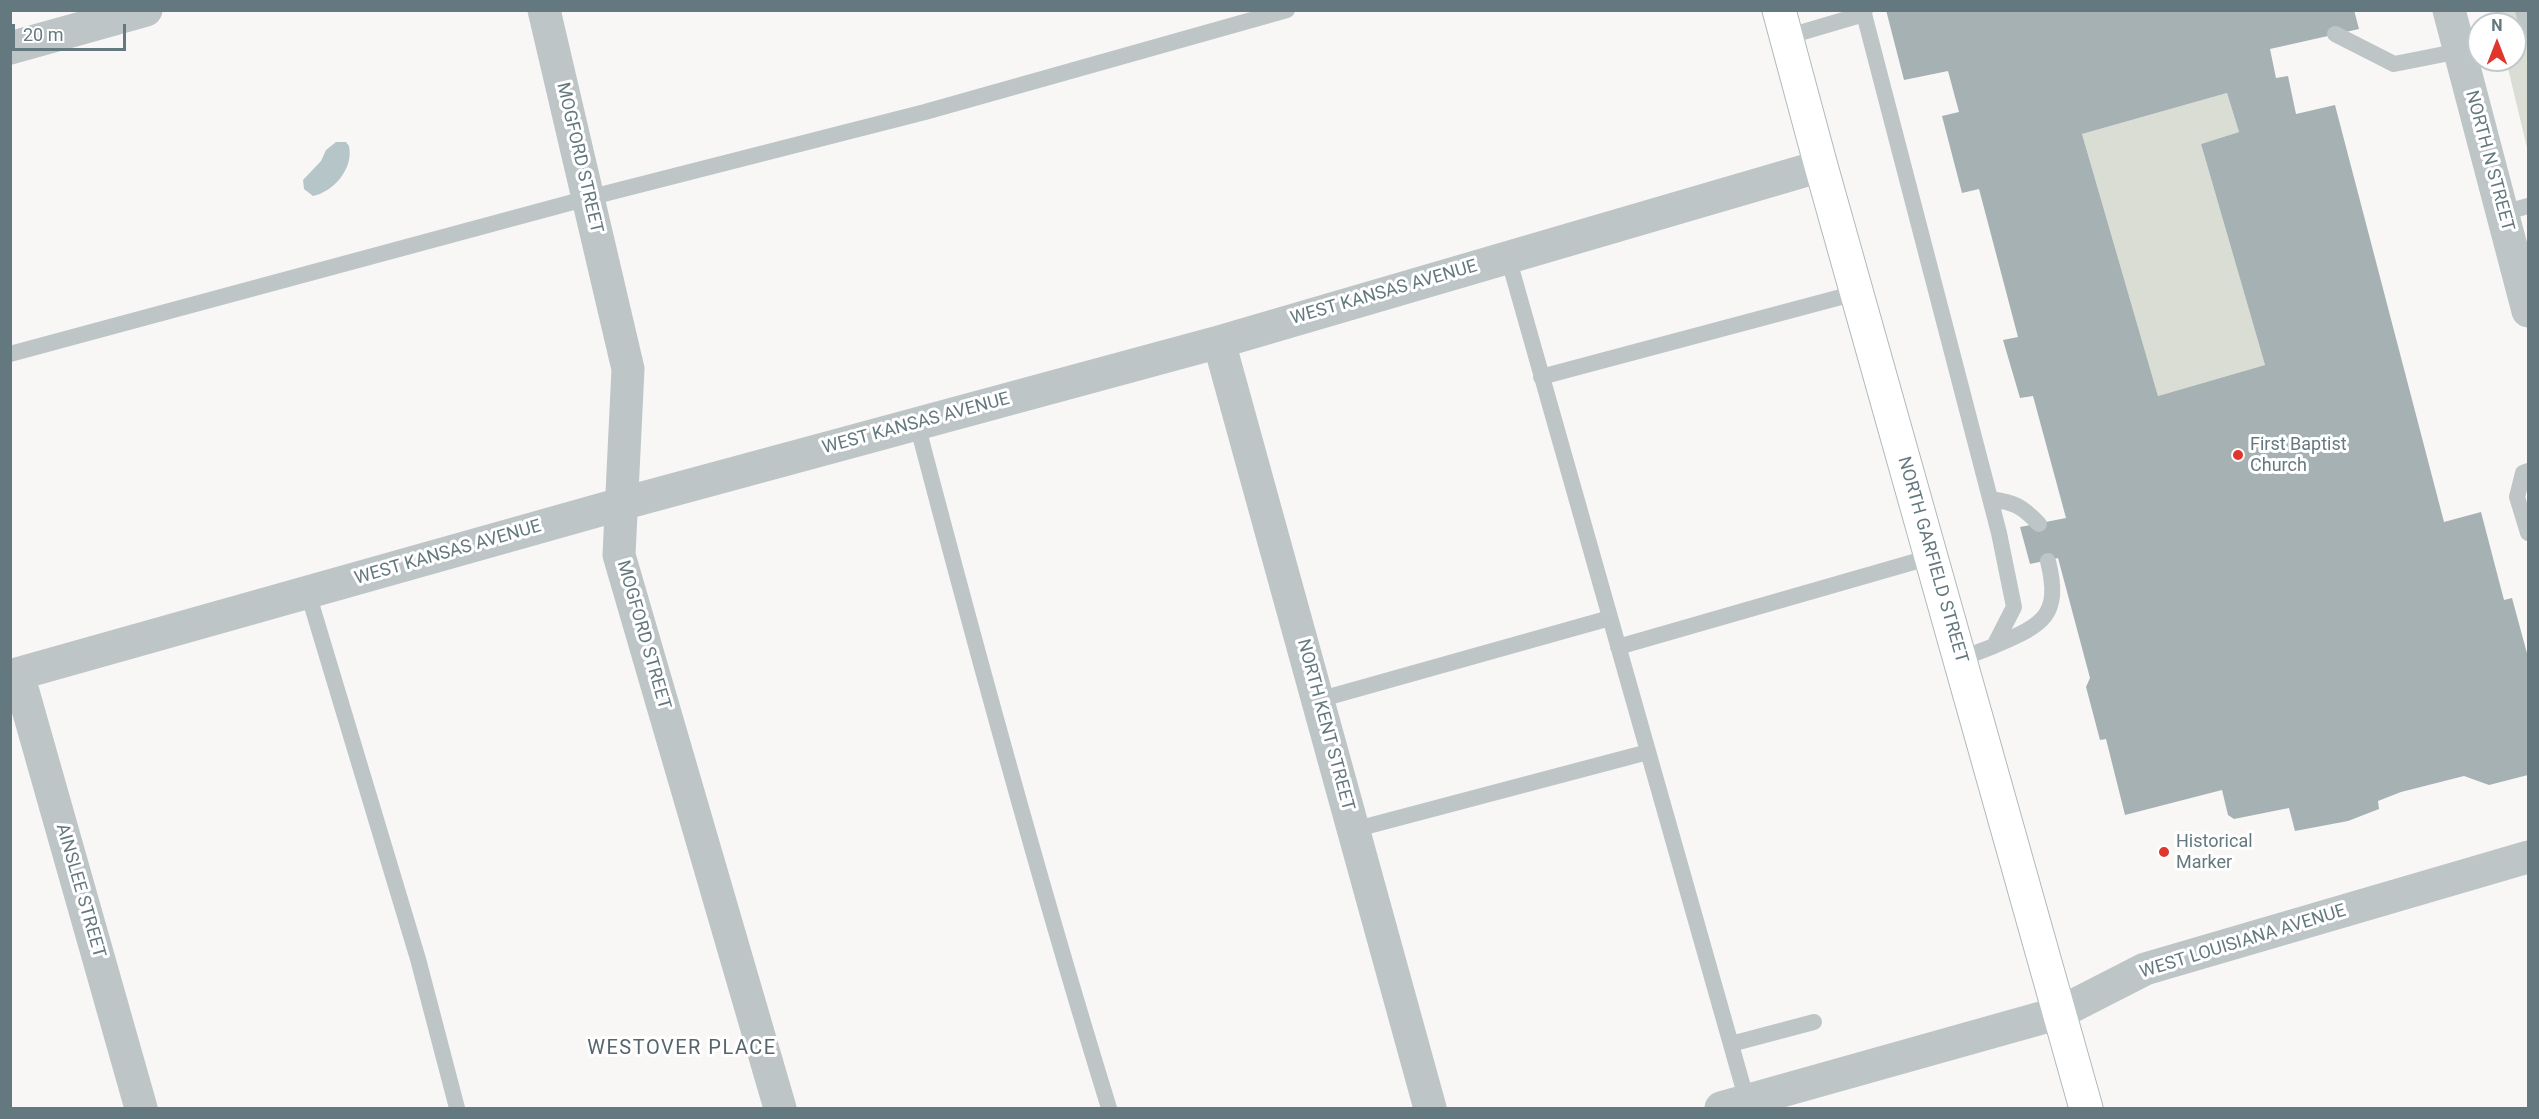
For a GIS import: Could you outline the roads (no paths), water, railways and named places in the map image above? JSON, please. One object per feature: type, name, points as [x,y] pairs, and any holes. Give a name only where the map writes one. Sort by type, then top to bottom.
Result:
[{"type":"main road","name":"NORTH GARFIELD STREET","points":[[1783,24],[1856,292],[2086,1108]]},
{"type":"street","points":[[10,48],[146,10]]},
{"type":"street","name":"MOGFORD STREET","points":[[544,10],[628,369],[619,555],[780,1108]]},
{"type":"street","name":"NORTH N STREET","points":[[2449,10],[2460,51],[2516,210],[2529,311]]},
{"type":"street","name":"WEST KANSAS AVENUE","points":[[14,675],[621,504],[1219,342],[1821,166]]},
{"type":"street","name":"NORTH KENT STREET","points":[[1219,342],[1431,1108]]},
{"type":"street","name":"AINSLEE STREET","points":[[14,675],[141,1108]]},
{"type":"street","name":"WEST LOUISIANA AVENUE","points":[[1734,1105],[2059,1013],[2145,969],[2529,857]]},
{"type":"lane","points":[[10,354],[588,198],[926,112],[1287,10]]},
{"type":"lane","points":[[2523,10],[2529,30]]},
{"type":"lane","points":[[1783,24],[1864,12],[1990,499],[2014,607],[1994,646]]},
{"type":"lane","points":[[2335,34],[2394,64],[2460,51]]},
{"type":"lane","points":[[1508,257],[1731,1044],[1734,1105]]},
{"type":"lane","points":[[1541,377],[1856,292]]},
{"type":"lane","points":[[917,424],[995,716],[1073,993],[1109,1108]]},
{"type":"lane","points":[[2529,471],[2523,473],[2517,497],[2529,533]]},
{"type":"lane","points":[[1990,499],[2010,502],[2024,508],[2039,524]]},
{"type":"lane","points":[[1618,647],[1931,557]]},
{"type":"lane","points":[[1960,659],[2035,628],[2050,606],[2053,583],[2048,561]]},
{"type":"lane","points":[[308,593],[418,959],[457,1108]]},
{"type":"lane","points":[[1318,700],[1610,618]]},
{"type":"lane","points":[[1353,830],[1648,752]]},
{"type":"lane","points":[[1731,1044],[1814,1022]]},
{"type":"place","name":"First Baptist Church","points":[[2238,455]]},
{"type":"place","name":"Historical Marker","points":[[2164,852]]},
{"type":"district","name":"WESTOVER PLACE","points":[[682,1049]]}]
